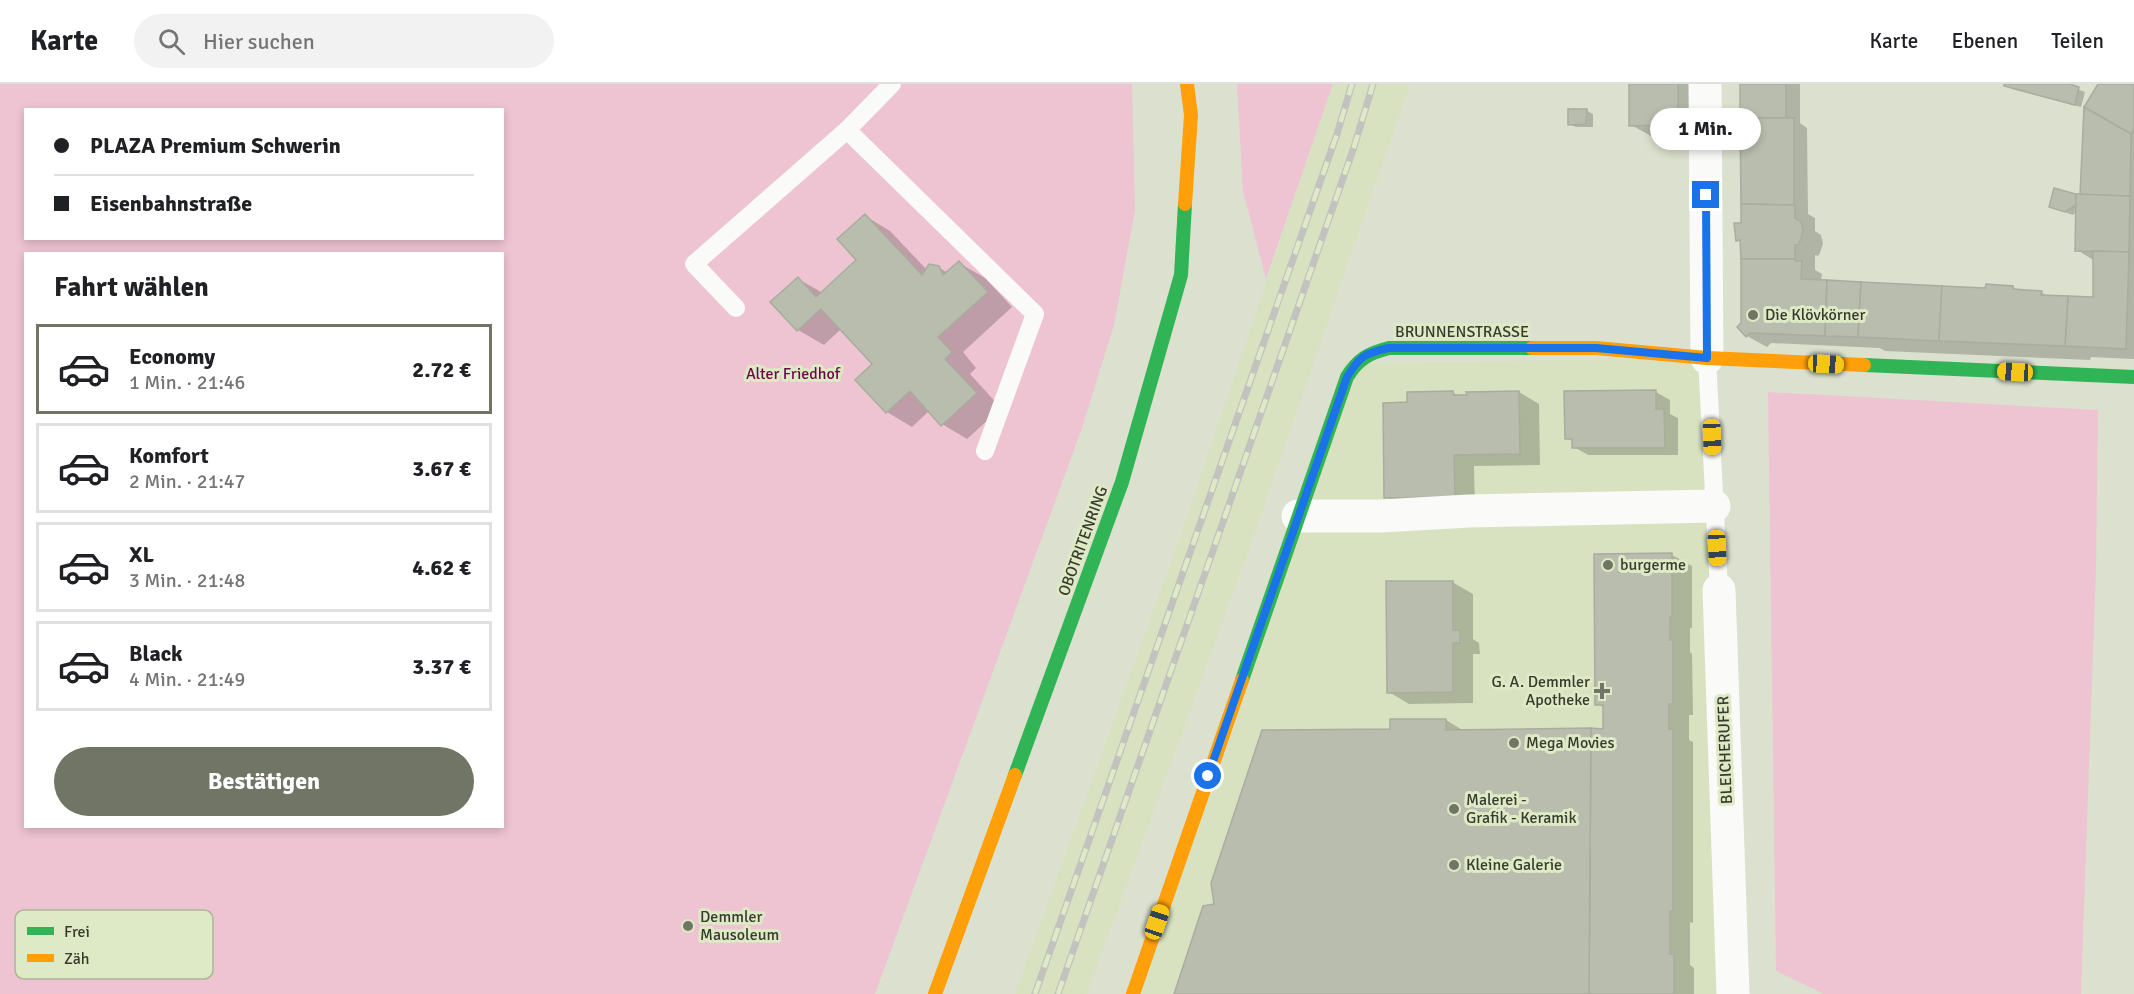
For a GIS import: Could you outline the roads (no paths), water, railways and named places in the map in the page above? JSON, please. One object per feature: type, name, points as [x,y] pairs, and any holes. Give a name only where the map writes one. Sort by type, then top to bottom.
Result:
[{"type":"street","name":"OBOTRITENRING","points":[[935,994],[1122,482],[1181,275],[1191,115],[1187,84]]},
{"type":"street","points":[[1705,84],[1707,358]]},
{"type":"street","name":"BRUNNENSTRASSE","points":[[1133,994],[1347,377],[1355,364],[1369,352],[1389,348],[1596,348],[1707,358],[2134,378]]},
{"type":"street","points":[[1298,516],[1381,516],[1469,511],[1714,506]]},
{"type":"street","name":"BLEICHERUFER","points":[[1719,590],[1733,994]]},
{"type":"lane","points":[[736,308],[694,264],[847,130],[892,84]]},
{"type":"lane","points":[[847,130],[1035,314],[985,451]]},
{"type":"lane","name":"BLEICHERUFER","points":[[1707,358],[1719,590]]},
{"type":"railway","points":[[1035,994],[1337,134],[1352,84]]},
{"type":"railway","points":[[1058,994],[1354,147],[1373,84]]},
{"type":"place","name":"Die Klövkörner","points":[[1753,315]]},
{"type":"place","name":"burgerme","points":[[1608,565]]},
{"type":"place","name":"G. A. Demmler Apotheke","points":[[1602,691]]},
{"type":"place","name":"Mega Movies","points":[[1514,743]]},
{"type":"place","name":"Malerei - Grafik - Keramik","points":[[1454,809]]},
{"type":"place","name":"Kleine Galerie","points":[[1454,865]]},
{"type":"place","name":"Demmler Mausoleum","points":[[688,926]]},
{"type":"park label","name":"Alter Friedhof","points":[[793,374]]}]
